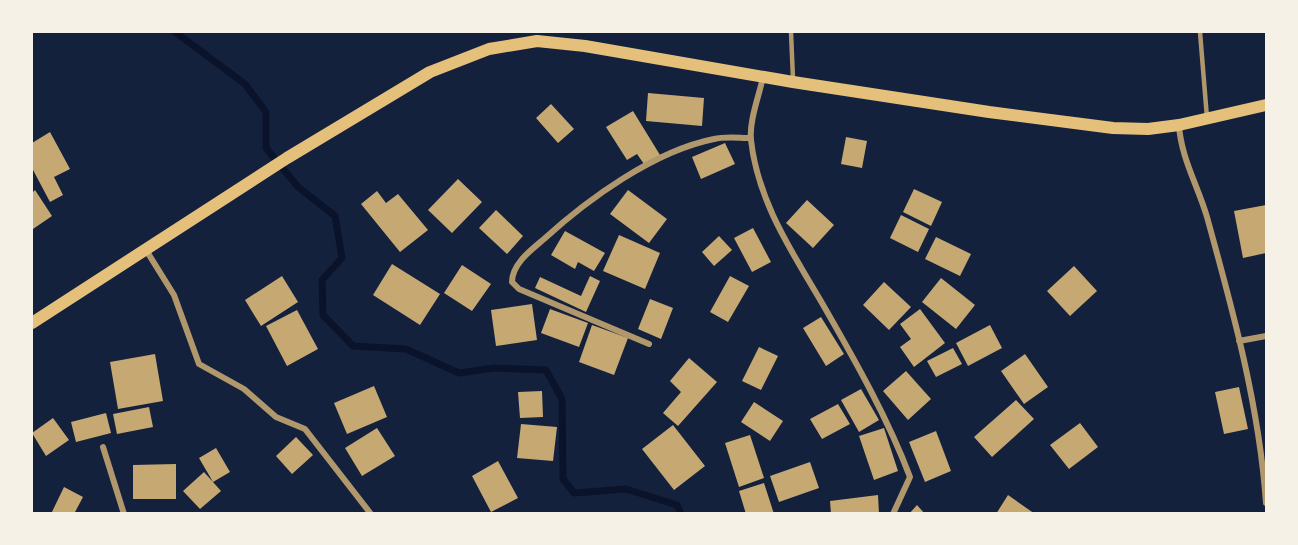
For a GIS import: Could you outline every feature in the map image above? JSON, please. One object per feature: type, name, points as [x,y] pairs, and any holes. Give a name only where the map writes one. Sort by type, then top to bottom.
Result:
[{"type":"main road","points":[[32,323],[287,158],[430,72],[489,49],[537,41],[585,46],[793,82],[1080,125],[1148,129],[1179,125],[1266,105]]},
{"type":"street","points":[[763,77],[751,138],[758,173],[771,216],[854,358],[896,441],[910,477],[893,513]]},
{"type":"street","points":[[1179,125],[1181,144],[1207,216],[1251,382],[1266,503]]},
{"type":"street","points":[[649,344],[519,289],[512,282],[513,272],[528,253],[580,206],[619,181],[668,155],[714,138],[751,138]]},
{"type":"street","points":[[146,250],[174,295],[199,364],[244,389],[276,417],[305,429],[371,513]]},
{"type":"street","points":[[1239,341],[1266,336]]},
{"type":"street","points":[[103,447],[124,513]]},
{"type":"lane","points":[[790,32],[793,82]]},
{"type":"lane","points":[[1200,32],[1207,118]]},
{"type":"building","points":[[648,93],[704,98],[702,126],[646,121]]},
{"type":"building","points":[[551,104],[574,129],[558,143],[536,118]]},
{"type":"building","points":[[633,111],[660,155],[644,164],[637,154],[627,160],[606,127]]},
{"type":"building","points":[[50,132],[70,169],[54,177],[63,195],[50,202],[32,168],[32,143]]},
{"type":"building","points":[[846,137],[867,141],[862,168],[841,164]]},
{"type":"building","points":[[725,143],[735,164],[701,179],[692,157]]},
{"type":"building","points":[[458,179],[482,202],[452,233],[428,210]]},
{"type":"building","points":[[914,189],[942,202],[931,226],[903,212]]},
{"type":"building","points":[[35,190],[52,216],[33,229],[32,193]]},
{"type":"building","points":[[628,190],[667,219],[649,243],[610,214]]},
{"type":"building","points":[[377,191],[386,203],[398,194],[428,230],[400,252],[361,204]]},
{"type":"building","points":[[807,200],[834,225],[813,248],[786,223]]},
{"type":"building","points":[[1266,205],[1266,253],[1243,258],[1234,211]]},
{"type":"building","points":[[496,210],[523,236],[507,254],[479,228]]},
{"type":"building","points":[[901,215],[929,229],[918,252],[890,238]]},
{"type":"building","points":[[753,228],[771,262],[752,272],[734,238]]},
{"type":"building","points":[[565,231],[605,253],[594,271],[578,262],[575,269],[551,255]]},
{"type":"building","points":[[619,235],[660,253],[645,289],[603,271]]},
{"type":"building","points":[[719,236],[732,250],[714,266],[702,252]]},
{"type":"building","points":[[936,237],[971,254],[960,276],[925,259]]},
{"type":"building","points":[[392,264],[440,294],[420,325],[373,295]]},
{"type":"building","points":[[462,265],[491,284],[472,311],[444,293]]},
{"type":"building","points":[[1074,266],[1097,291],[1070,316],[1047,291]]},
{"type":"building","points":[[282,276],[298,302],[261,326],[245,300]]},
{"type":"building","points":[[590,276],[600,281],[586,312],[535,288],[540,277],[581,296]]},
{"type":"building","points":[[730,276],[749,286],[728,322],[710,312]]},
{"type":"building","points":[[941,278],[975,305],[956,329],[922,302]]},
{"type":"building","points":[[884,282],[911,307],[889,330],[863,305]]},
{"type":"building","points":[[650,299],[673,308],[661,339],[638,329]]},
{"type":"building","points":[[532,304],[537,340],[496,346],[491,310]]},
{"type":"building","points":[[550,309],[588,323],[579,347],[541,333]]},
{"type":"building","points":[[920,309],[945,343],[914,367],[900,347],[911,339],[900,324]]},
{"type":"building","points":[[297,310],[318,349],[287,366],[266,326]]},
{"type":"building","points":[[821,317],[844,354],[826,366],[803,328]]},
{"type":"building","points":[[592,325],[628,338],[614,375],[579,362]]},
{"type":"building","points":[[990,325],[1002,348],[968,366],[956,343]]},
{"type":"building","points":[[759,347],[778,356],[761,390],[742,381]]},
{"type":"building","points":[[953,348],[962,364],[936,377],[927,361]]},
{"type":"building","points":[[155,354],[163,401],[118,409],[110,362]]},
{"type":"building","points":[[1025,354],[1048,387],[1024,404],[1001,371]]},
{"type":"building","points":[[689,358],[717,382],[678,426],[663,413],[681,392],[670,381]]},
{"type":"building","points":[[906,371],[931,399],[908,420],[883,391]]},
{"type":"building","points":[[374,386],[387,417],[347,434],[334,403]]},
{"type":"building","points":[[1239,387],[1248,429],[1224,434],[1215,392]]},
{"type":"building","points":[[861,389],[879,420],[859,432],[841,400]]},
{"type":"building","points":[[542,391],[543,417],[520,418],[518,392]]},
{"type":"building","points":[[1016,400],[1034,419],[992,457],[974,437]]},
{"type":"building","points":[[754,402],[783,421],[770,441],[741,422]]},
{"type":"building","points":[[838,404],[850,424],[822,439],[810,419]]},
{"type":"building","points":[[149,407],[153,427],[117,434],[113,414]]},
{"type":"building","points":[[106,413],[111,433],[76,442],[71,422]]},
{"type":"building","points":[[53,418],[69,440],[46,456],[32,433]]},
{"type":"building","points":[[1080,423],[1098,447],[1069,469],[1050,445]]},
{"type":"building","points":[[521,424],[557,427],[553,461],[517,458]]},
{"type":"building","points":[[673,425],[705,466],[674,490],[642,449]]},
{"type":"building","points":[[377,428],[395,456],[362,476],[345,448]]},
{"type":"building","points":[[884,428],[898,471],[874,480],[859,436]]},
{"type":"building","points":[[936,431],[951,471],[925,482],[909,442]]},
{"type":"building","points":[[750,435],[764,478],[739,487],[725,443]]},
{"type":"building","points":[[296,437],[313,455],[292,474],[276,456]]},
{"type":"building","points":[[216,448],[230,472],[213,482],[199,458]]},
{"type":"building","points":[[498,461],[518,498],[491,512],[472,476]]},
{"type":"building","points":[[810,462],[819,488],[779,502],[770,476]]},
{"type":"building","points":[[176,464],[176,499],[133,499],[133,465]]},
{"type":"building","points":[[204,472],[221,491],[200,509],[183,491]]},
{"type":"building","points":[[764,483],[774,514],[746,514],[739,491]]},
{"type":"building","points":[[64,487],[83,497],[74,514],[51,514]]},
{"type":"building","points":[[878,495],[879,514],[831,514],[830,501]]},
{"type":"building","points":[[1008,495],[1035,514],[996,514]]},
{"type":"building","points":[[917,505],[925,514],[909,514]]},
{"type":"waterway","points":[[175,32],[245,84],[266,112],[266,148],[298,187],[335,216],[342,258],[322,280],[323,315],[353,346],[406,349],[459,373],[494,368],[546,370],[562,399],[563,479],[574,493],[626,489],[677,505],[681,514]]}]
